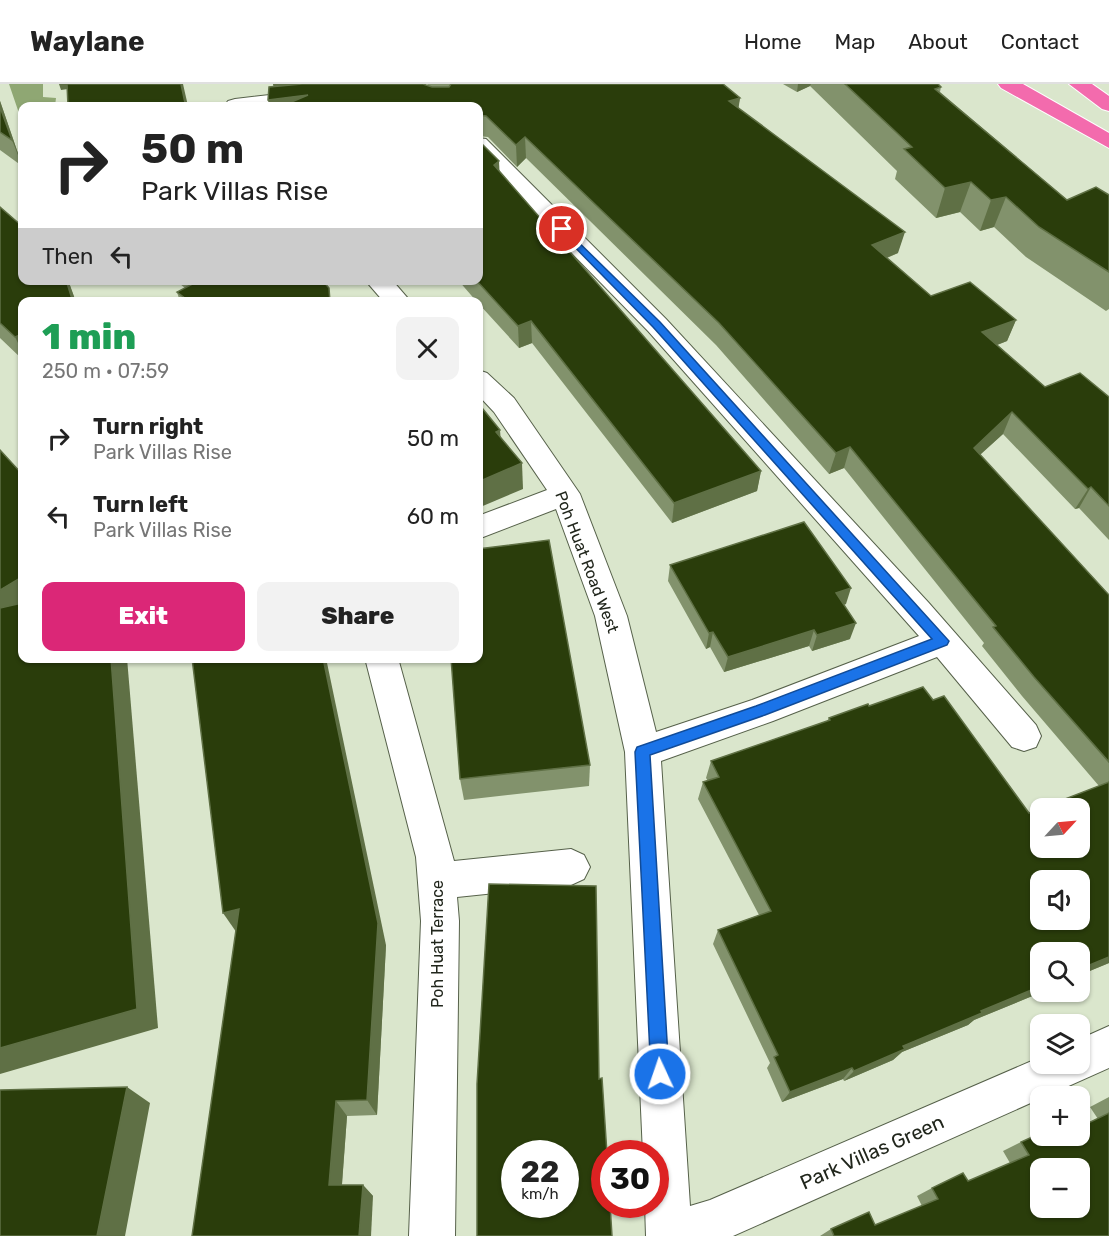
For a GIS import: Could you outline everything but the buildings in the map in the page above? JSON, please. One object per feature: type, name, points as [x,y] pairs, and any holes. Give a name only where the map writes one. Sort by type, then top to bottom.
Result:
[{"type":"highway","points":[[1008,84],[1109,142]]},
{"type":"highway","points":[[1079,84],[1109,105]]},
{"type":"street","points":[[231,84],[234,102]]},
{"type":"street","points":[[268,102],[333,94]]},
{"type":"street","points":[[483,149],[657,324],[942,641],[1024,736]]},
{"type":"street","points":[[382,285],[394,297]]},
{"type":"street","name":"Poh Huat Road West","points":[[483,385],[504,405],[565,494],[611,616],[643,752],[669,1236]]},
{"type":"street","points":[[483,526],[565,494]]},
{"type":"street","points":[[643,752],[760,711],[942,641]]},
{"type":"street","name":"Poh Huat Terrace","points":[[382,663],[435,857],[438,880],[440,921],[432,1236]]},
{"type":"street","points":[[438,880],[571,867]]},
{"type":"street","points":[[1090,1056],[1109,1047]]},
{"type":"street","name":"Park Villas Green","points":[[669,1236],[712,1222],[1050,1074]]},
{"type":"shaded area","points":[[9,84],[43,84],[43,97],[56,98],[56,102],[18,102],[18,110]]},
{"type":"route","points":[[562,229],[657,324],[942,641],[760,711],[643,752],[660,1074]]}]
